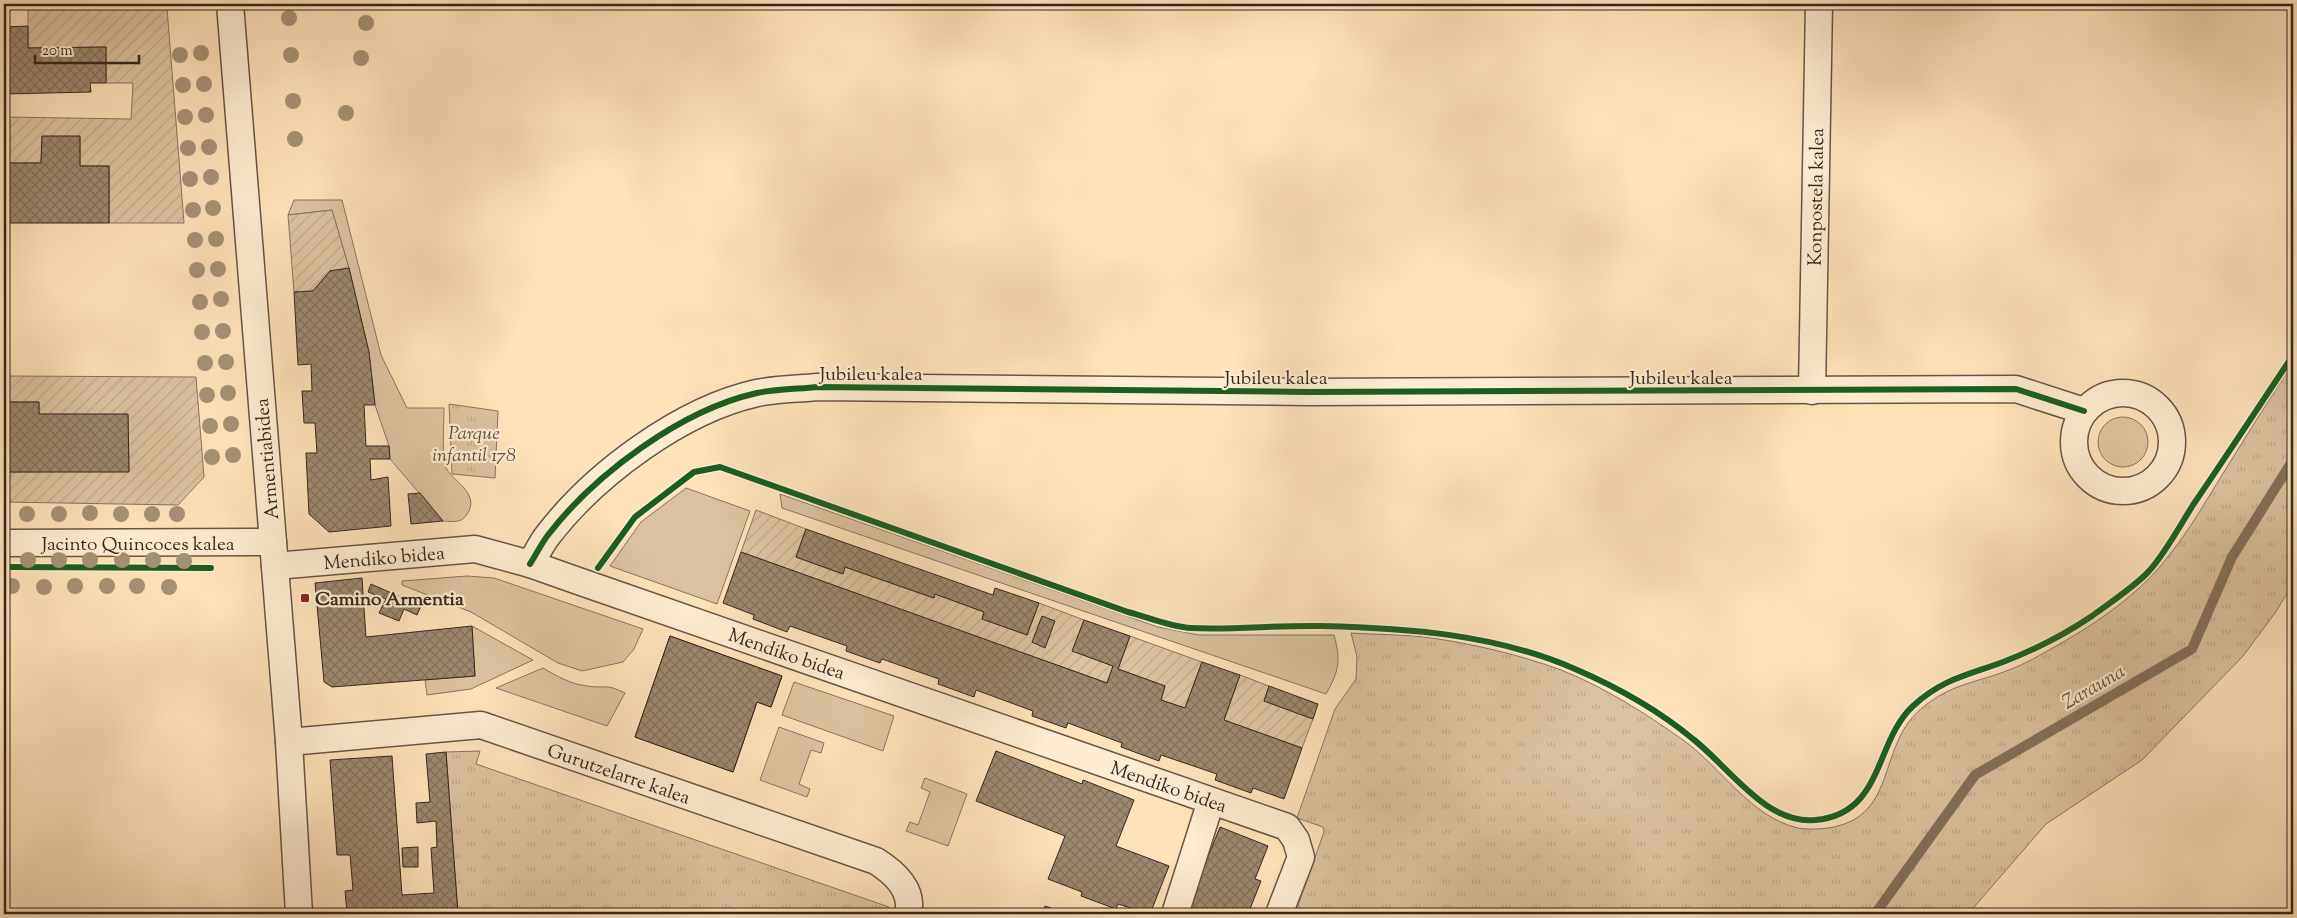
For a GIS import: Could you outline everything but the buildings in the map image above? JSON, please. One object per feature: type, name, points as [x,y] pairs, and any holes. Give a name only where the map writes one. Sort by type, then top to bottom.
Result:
[{"type":"street","name":"Armentiabidea","points":[[230,4],[289,742],[299,914]]},
{"type":"street","name":"Konpostela kalea","points":[[1812,391],[1819,4]]},
{"type":"street","name":"Jubileu kalea","points":[[530,564],[547,535],[574,506],[610,472],[662,433],[689,417],[723,403],[758,393],[818,387],[1309,392],[2016,389],[2084,411]]},
{"type":"street","name":"Jacinto Quincoces kalea","points":[[4,542],[274,554]]},
{"type":"street","name":"Mendiko bidea","points":[[274,554],[475,549],[530,564],[1287,827],[1296,840],[1301,857],[1279,914]]},
{"type":"street","name":"Gurutzelarre kalea","points":[[289,742],[481,725],[876,861],[893,872],[906,889],[910,908],[908,914]]},
{"type":"street","points":[[1175,914],[1211,801]]},
{"type":"green space","points":[[28,4],[164,4],[167,8],[184,223],[109,223],[109,166],[80,166],[80,137],[42,137],[41,163],[4,163],[4,117],[131,119],[133,83],[106,83],[106,47],[28,48]]},
{"type":"green space","points":[[294,200],[342,200],[381,355],[407,408],[444,408],[443,447],[445,466],[467,492],[471,504],[467,515],[462,520],[443,521],[390,459],[389,446],[375,405],[369,352],[349,268],[332,210],[288,215]]},
{"type":"green space","points":[[332,210],[349,268],[330,271],[313,291],[294,292],[288,215]]},
{"type":"green space","points":[[2293,363],[2293,584],[2275,613],[2243,656],[2142,760],[2046,824],[1968,914],[1295,914],[1324,832],[1323,827],[1297,818],[1335,709],[1356,679],[1357,657],[1351,633],[1447,640],[1513,655],[1561,670],[1593,684],[1624,701],[1683,740],[1765,813],[1781,822],[1798,828],[1834,827],[1852,821],[1865,811],[1875,799],[1899,738],[1910,720],[1924,706],[1948,691],[1999,674],[2046,652],[2117,607],[2144,584],[2167,558],[2190,527]]},
{"type":"green space","points":[[4,376],[196,377],[204,477],[178,505],[4,502],[4,472],[129,471],[128,415],[39,414],[39,402],[4,402]]},
{"type":"green space","name":"Parque infantil 178","points":[[449,404],[498,411],[495,478],[452,474]]},
{"type":"green space","points":[[2123,417],[2141,424],[2148,442],[2141,460],[2123,467],[2105,460],[2098,442],[2105,424]]},
{"type":"green space","points":[[686,488],[750,511],[717,604],[610,566],[641,522]]},
{"type":"green space","points":[[780,494],[1158,627],[1199,635],[1334,635],[1338,652],[1338,666],[1334,679],[1326,694],[782,508]]},
{"type":"green space","points":[[756,510],[806,529],[796,557],[842,574],[845,567],[933,598],[935,594],[984,612],[982,619],[1027,635],[1039,603],[1084,620],[1073,651],[1113,666],[1107,683],[741,552]]},
{"type":"green space","points":[[467,576],[494,578],[643,629],[634,649],[623,662],[582,671],[558,663],[471,612],[402,585],[402,581]]},
{"type":"green space","points":[[472,626],[533,660],[471,689],[427,695],[425,680],[475,676]]},
{"type":"green space","points":[[1130,636],[1202,662],[1185,708],[1161,700],[1165,686],[1118,669]]},
{"type":"green space","points":[[543,668],[581,685],[609,687],[625,693],[607,726],[496,688]]},
{"type":"green space","points":[[1240,675],[1269,686],[1264,701],[1313,719],[1302,748],[1224,720]]},
{"type":"green space","points":[[794,682],[894,716],[883,751],[782,715]]},
{"type":"green space","points":[[779,727],[824,743],[821,753],[811,750],[799,784],[810,789],[807,797],[760,780]]},
{"type":"green space","points":[[480,751],[476,764],[889,907],[889,914],[458,914],[446,752]]},
{"type":"green space","points":[[925,778],[967,794],[948,846],[906,831],[910,822],[918,825],[930,792],[921,788]]},
{"type":"waterway","name":"Zarauna","points":[[1875,914],[1975,775],[2192,649],[2232,557],[2293,460]]},
{"type":"cycle path","points":[[598,568],[635,517],[694,472],[720,467],[1128,612],[1175,626],[1191,628],[1321,626],[1418,631],[1482,641],[1545,657],[1606,683],[1666,718],[1706,750],[1764,804],[1780,813],[1797,819],[1815,820],[1837,815],[1854,805],[1866,791],[1900,721],[1924,697],[1956,679],[2003,662],[2060,636],[2092,616],[2144,576],[2166,548],[2293,355]]},
{"type":"cycle path","points":[[530,564],[545,538],[567,512],[590,489],[642,448],[670,429],[728,401],[757,393],[779,390],[818,387],[1309,392],[2016,389],[2084,411]]},
{"type":"cycle path","points":[[4,567],[211,568]]},
{"type":"place","name":"Camino Armentia","points":[[305,598]]}]
